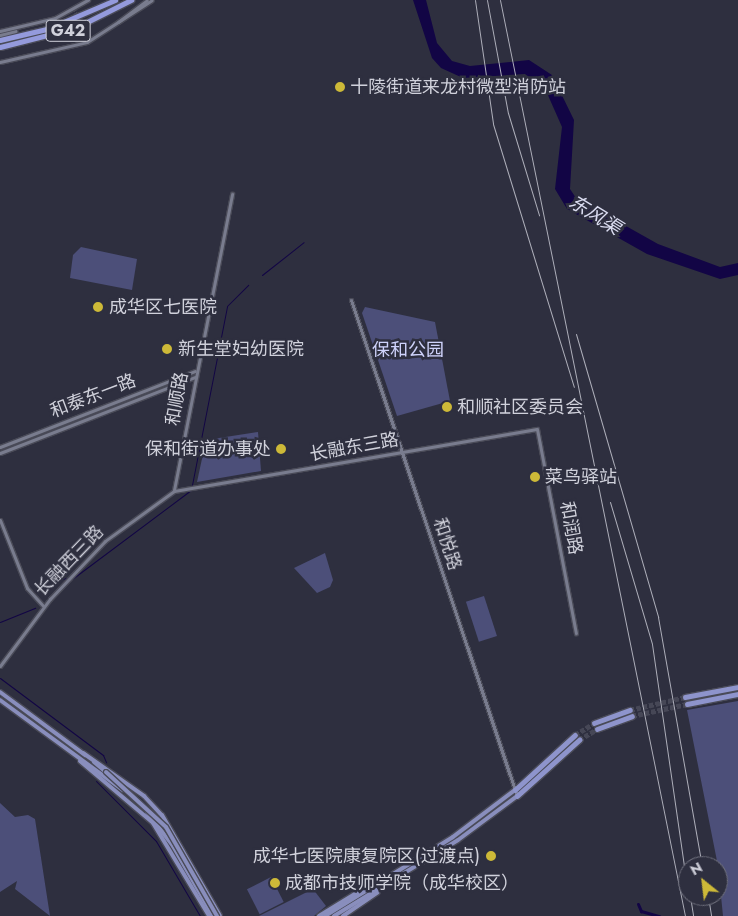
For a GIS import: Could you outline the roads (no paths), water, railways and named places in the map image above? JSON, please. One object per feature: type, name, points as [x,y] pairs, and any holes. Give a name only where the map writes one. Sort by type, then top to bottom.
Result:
[{"type":"highway","name":"G42","points":[[0,40],[56,26],[115,0]]},
{"type":"highway","name":"G42","points":[[0,47],[75,28],[131,0]]},
{"type":"highway","points":[[685,697],[738,687]]},
{"type":"highway","points":[[687,704],[738,694]]},
{"type":"highway","points":[[594,723],[630,710]]},
{"type":"highway","points":[[597,729],[632,716]]},
{"type":"highway","points":[[515,790],[575,735]]},
{"type":"highway","points":[[517,796],[579,740]]},
{"type":"main road","points":[[0,692],[83,754],[144,796],[162,815],[218,916]]},
{"type":"main road","points":[[0,700],[79,759],[153,823],[211,916]]},
{"type":"main road","points":[[83,754],[166,828],[218,916]]},
{"type":"main road","points":[[79,759],[105,774],[161,828],[211,916]]},
{"type":"main road","points":[[319,916],[453,837],[515,790]]},
{"type":"main road","points":[[343,916],[517,796]]},
{"type":"main road","points":[[334,916],[372,885]]},
{"type":"main road","points":[[326,916],[386,885]]},
{"type":"street","points":[[0,35],[30,26],[88,0]]},
{"type":"street","points":[[102,35],[147,0]]},
{"type":"street","points":[[0,62],[52,52],[102,35],[152,0]]},
{"type":"street","points":[[0,31],[30,26]]},
{"type":"street","name":"和顺路","points":[[174,490],[232,194]]},
{"type":"street","name":"和悦路","points":[[351,300],[517,796]]},
{"type":"street","name":"和泰东一路","points":[[0,448],[196,371]]},
{"type":"street","points":[[0,453],[195,377]]},
{"type":"street","name":"长融东三路","points":[[174,490],[538,429]]},
{"type":"street","name":"和润路","points":[[538,429],[576,633]]},
{"type":"street","name":"长融西三路","points":[[0,666],[44,607],[123,525],[174,490]]},
{"type":"street","points":[[0,520],[27,588],[44,607]]},
{"type":"water","name":"东风渠","points":[[413,0],[426,0],[437,43],[452,61],[470,66],[529,60],[552,75],[574,120],[570,189],[576,198],[658,244],[720,267],[738,263],[738,275],[720,279],[647,254],[567,209],[555,189],[562,127],[547,93],[525,74],[463,78],[441,68],[432,58]]},
{"type":"waterway","points":[[262,275],[304,242]]},
{"type":"waterway","points":[[72,579],[191,490],[227,306],[248,285]]},
{"type":"waterway","points":[[44,596],[58,580],[67,578]]},
{"type":"waterway","points":[[0,622],[35,608]]},
{"type":"waterway","points":[[0,678],[103,755],[106,762]]},
{"type":"waterway","points":[[96,781],[156,841],[200,916]]},
{"type":"waterway","points":[[638,904],[641,911],[659,916]]},
{"type":"tunnel","points":[[74,8],[87,42]]},
{"type":"tunnel","points":[[630,710],[685,697]]},
{"type":"tunnel","points":[[632,716],[687,704]]},
{"type":"tunnel","points":[[575,735],[594,723]]},
{"type":"tunnel","points":[[579,740],[597,729]]},
{"type":"railway","points":[[475,0],[493,124],[574,387]]},
{"type":"railway","points":[[487,0],[508,113],[539,215]]},
{"type":"railway","points":[[500,0],[685,916]]},
{"type":"railway","points":[[576,334],[658,617],[700,856]]},
{"type":"railway","points":[[610,502],[652,644],[683,856]]},
{"type":"railway","points":[[692,906],[693,916]]},
{"type":"railway","points":[[710,906],[711,916]]},
{"type":"place","name":"十陵街道来龙村微型消防站","points":[[340,87]]},
{"type":"place","name":"成华区七医院","points":[[98,307]]},
{"type":"place","name":"新生堂妇幼医院","points":[[167,349]]},
{"type":"place","name":"和顺社区委员会","points":[[447,407]]},
{"type":"place","name":"保和街道办事处","points":[[281,449]]},
{"type":"place","name":"菜鸟驿站","points":[[535,477]]},
{"type":"place","name":"成华七医院康复院区(过渡点)","points":[[491,856]]},
{"type":"place","name":"成都市技师学院（成华校区）","points":[[275,883]]},
{"type":"park label","name":"保和公园","points":[[408,350]]}]
